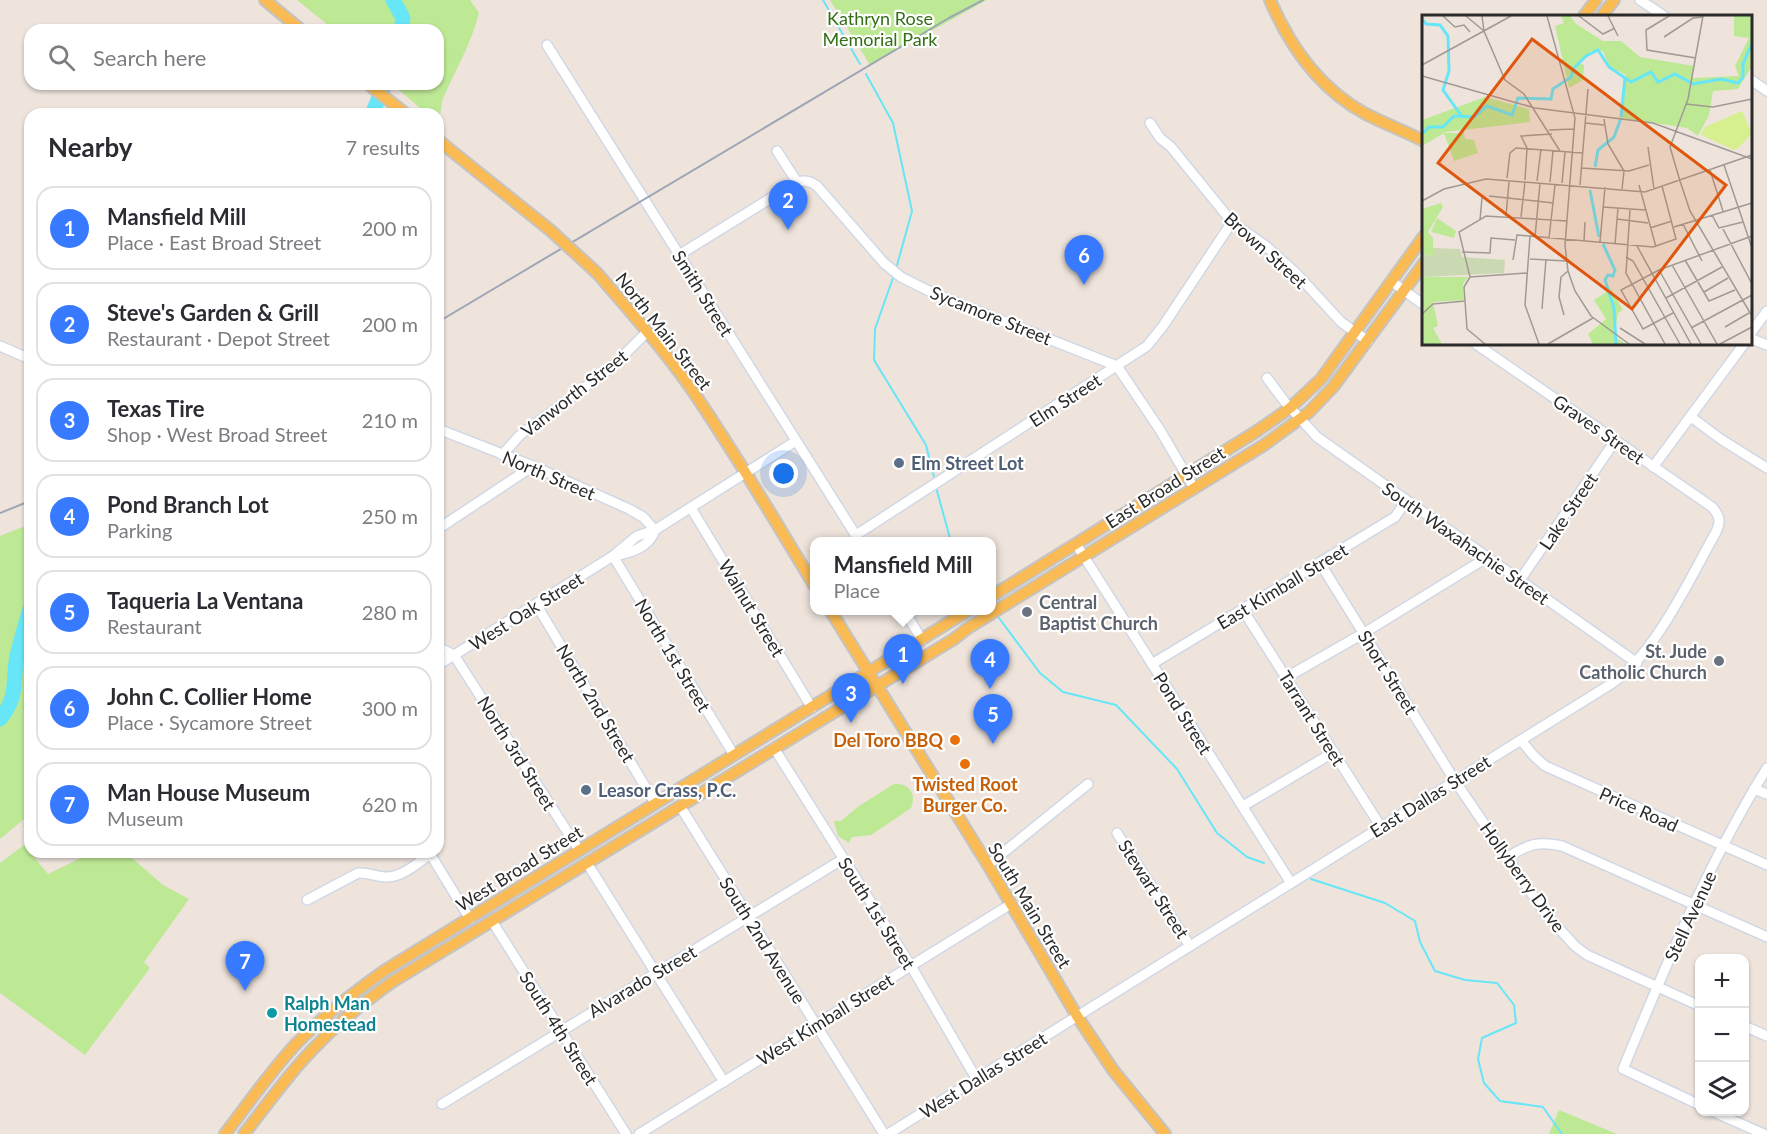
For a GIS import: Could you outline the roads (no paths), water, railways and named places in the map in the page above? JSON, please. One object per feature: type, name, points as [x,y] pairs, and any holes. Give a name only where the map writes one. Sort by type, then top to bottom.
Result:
[{"type":"main road","points":[[265,0],[294,24]]},
{"type":"main road","points":[[1270,0],[1286,36],[1300,57],[1324,84],[1364,113],[1422,140]]},
{"type":"main road","points":[[1585,15],[1596,0]]},
{"type":"main road","points":[[1603,15],[1614,0]]},
{"type":"main road","points":[[376,90],[398,108]]},
{"type":"main road","name":"North Main Street","points":[[444,145],[550,230],[597,273],[647,332],[689,385],[810,578]]},
{"type":"main road","name":"East Broad Street","points":[[996,594],[1290,408],[1321,379],[1422,239]]},
{"type":"main road","name":"East Broad Street","points":[[996,610],[1264,445],[1309,412],[1333,387],[1422,266]]},
{"type":"main road","points":[[1010,585],[1017,597]]},
{"type":"main road","points":[[833,615],[876,686]]},
{"type":"main road","points":[[868,673],[962,615]]},
{"type":"main road","points":[[965,615],[968,628]]},
{"type":"main road","name":"East Broad Street","points":[[876,686],[954,639],[989,615]]},
{"type":"main road","name":"West Broad Street","points":[[225,1134],[272,1072],[305,1035],[354,992],[384,970],[868,673]]},
{"type":"main road","name":"West Broad Street","points":[[244,1134],[287,1078],[316,1046],[349,1015],[392,982],[876,686]]},
{"type":"main road","name":"South Main Street","points":[[876,686],[988,865],[1077,1016],[1113,1070],[1166,1134]]},
{"type":"main road","points":[[766,736],[774,748]]},
{"type":"main road","points":[[579,850],[587,863]]},
{"type":"main road","points":[[470,919],[477,930]]},
{"type":"main road","points":[[305,1035],[316,1046]]},
{"type":"street","points":[[1640,0],[1662,15]]},
{"type":"street","name":"Smith Street","points":[[547,45],[857,537]]},
{"type":"street","points":[[1752,80],[1767,91]]},
{"type":"street","name":"Brown Street","points":[[1150,123],[1160,138],[1171,147],[1232,222],[1281,260],[1341,322],[1368,341]]},
{"type":"street","points":[[679,255],[797,182],[777,152]]},
{"type":"street","name":"Sycamore Street","points":[[797,182],[806,180],[817,186],[880,258],[914,284],[1117,366]]},
{"type":"street","name":"Elm Street","points":[[859,537],[925,490],[1147,346],[1163,326],[1232,222]]},
{"type":"street","points":[[1391,282],[1422,304]]},
{"type":"street","points":[[1752,333],[1767,312]]},
{"type":"street","name":"Vanworth Street","points":[[502,455],[520,435],[612,367],[647,332]]},
{"type":"street","points":[[1752,337],[1767,345]]},
{"type":"street","name":"Graves Street","points":[[1477,345],[1712,507],[1719,516]]},
{"type":"street","points":[[1653,468],[1743,345]]},
{"type":"street","points":[[0,346],[24,356]]},
{"type":"street","points":[[1117,366],[1160,430],[1194,488]]},
{"type":"street","name":"South Waxahachie Street","points":[[1267,378],[1299,419],[1317,437],[1637,663]]},
{"type":"street","points":[[1691,417],[1722,440],[1767,468]]},
{"type":"street","name":"North Street","points":[[444,431],[533,466],[629,509],[643,517],[655,530]]},
{"type":"street","name":"West Oak Street","points":[[444,661],[613,556],[637,536],[655,530],[796,441]]},
{"type":"street","name":"Lake Street","points":[[1520,580],[1615,441]]},
{"type":"street","name":"Vanworth Street","points":[[444,525],[533,466]]},
{"type":"street","name":"East Kimball Street","points":[[1152,664],[1395,517],[1406,501]]},
{"type":"street","name":"Walnut Street","points":[[691,508],[812,708]]},
{"type":"street","name":"East Dallas Street","points":[[1077,1016],[1620,678],[1637,663],[1693,572],[1720,523],[1719,516]]},
{"type":"street","name":"Pond Street","points":[[1076,544],[1291,883]]},
{"type":"street","name":"North 1st Street","points":[[613,556],[734,755]]},
{"type":"street","points":[[1287,677],[1364,633],[1478,563],[1485,556]]},
{"type":"street","name":"Short Street","points":[[1320,563],[1455,781]]},
{"type":"street","name":"North 2nd Street","points":[[536,604],[655,802]]},
{"type":"street","name":"Tarrant Street","points":[[1243,610],[1381,827]]},
{"type":"street","points":[[907,615],[922,640]]},
{"type":"street","points":[[444,650],[454,655]]},
{"type":"street","name":"North 3rd Street","points":[[454,655],[579,850]]},
{"type":"street","name":"Price Road","points":[[1521,740],[1545,766],[1767,865]]},
{"type":"street","name":"South 1st Street","points":[[774,748],[911,966],[977,1080]]},
{"type":"street","points":[[1243,806],[1334,753]]},
{"type":"street","name":"Stell Avenue","points":[[1695,1103],[1623,1069],[1656,988],[1694,905],[1767,768]]},
{"type":"street","name":"Hollyberry Drive","points":[[1455,781],[1545,913],[1575,946],[1587,955],[1695,1004]]},
{"type":"street","points":[[988,865],[1088,783]]},
{"type":"street","points":[[1754,789],[1767,795]]},
{"type":"street","name":"South 2nd Avenue","points":[[681,806],[815,1024],[886,1134]]},
{"type":"street","name":"Stewart Street","points":[[1117,833],[1190,946]]},
{"type":"street","points":[[1508,857],[1523,847],[1538,842],[1562,846],[1767,937]]},
{"type":"street","points":[[307,900],[358,873],[366,872],[388,877],[402,873],[422,858]]},
{"type":"street","points":[[432,858],[470,919]]},
{"type":"street","name":"Alvarado Street","points":[[442,1104],[843,859]]},
{"type":"street","points":[[587,863],[724,1082]]},
{"type":"street","name":"West Kimball Street","points":[[639,1134],[1011,904]]},
{"type":"street","name":"South 4th Street","points":[[492,921],[626,1134]]},
{"type":"street","name":"West Dallas Street","points":[[886,1134],[977,1080],[1077,1016]]},
{"type":"street","points":[[1749,1028],[1767,1036]]},
{"type":"street","points":[[1723,1116],[1764,1134]]},
{"type":"waterway","points":[[393,0],[403,18],[402,24]]},
{"type":"waterway","points":[[823,0],[860,64]]},
{"type":"waterway","points":[[866,74],[893,123],[912,211],[896,269]]},
{"type":"waterway","points":[[375,108],[382,90]]},
{"type":"waterway","points":[[894,275],[875,329],[874,360],[926,445],[935,481]]},
{"type":"waterway","points":[[936,487],[950,537]]},
{"type":"waterway","points":[[999,618],[1040,673],[1063,692],[1116,705],[1177,769],[1217,833],[1247,857],[1264,863]]},
{"type":"waterway","points":[[0,719],[10,703],[14,689],[17,656],[24,630]]},
{"type":"waterway","points":[[1311,879],[1385,903],[1415,921],[1420,942],[1435,971],[1465,980],[1497,983],[1514,1005],[1516,1023],[1482,1038],[1478,1059],[1484,1083],[1500,1101],[1543,1107],[1562,1134]]},
{"type":"railway","points":[[444,318],[983,0]]},
{"type":"railway","points":[[0,513],[24,503]]},
{"type":"place","name":"Steve's Garden & Grill","points":[[788,230]]},
{"type":"place","name":"John C. Collier Home","points":[[1084,285]]},
{"type":"place","name":"Elm Street Lot","points":[[899,463]]},
{"type":"place","name":"Central Baptist Church","points":[[1027,612]]},
{"type":"place","name":"St. Jude Catholic Church","points":[[1719,661]]},
{"type":"place","name":"Mansfield Mill","points":[[903,684]]},
{"type":"place","name":"Pond Branch Lot","points":[[990,689]]},
{"type":"place","name":"Texas Tire","points":[[851,723]]},
{"type":"place","name":"Del Toro BBQ","points":[[955,740]]},
{"type":"place","name":"Taqueria La Ventana","points":[[993,744]]},
{"type":"place","name":"Twisted Root Burger Co.","points":[[965,764]]},
{"type":"place","name":"Leasor Crass, P.C.","points":[[586,790]]},
{"type":"place","name":"Man House Museum","points":[[245,991]]},
{"type":"place","name":"Ralph Man Homestead","points":[[272,1013]]},
{"type":"park label","name":"Kathryn Rose Memorial Park","points":[[880,28]]}]
